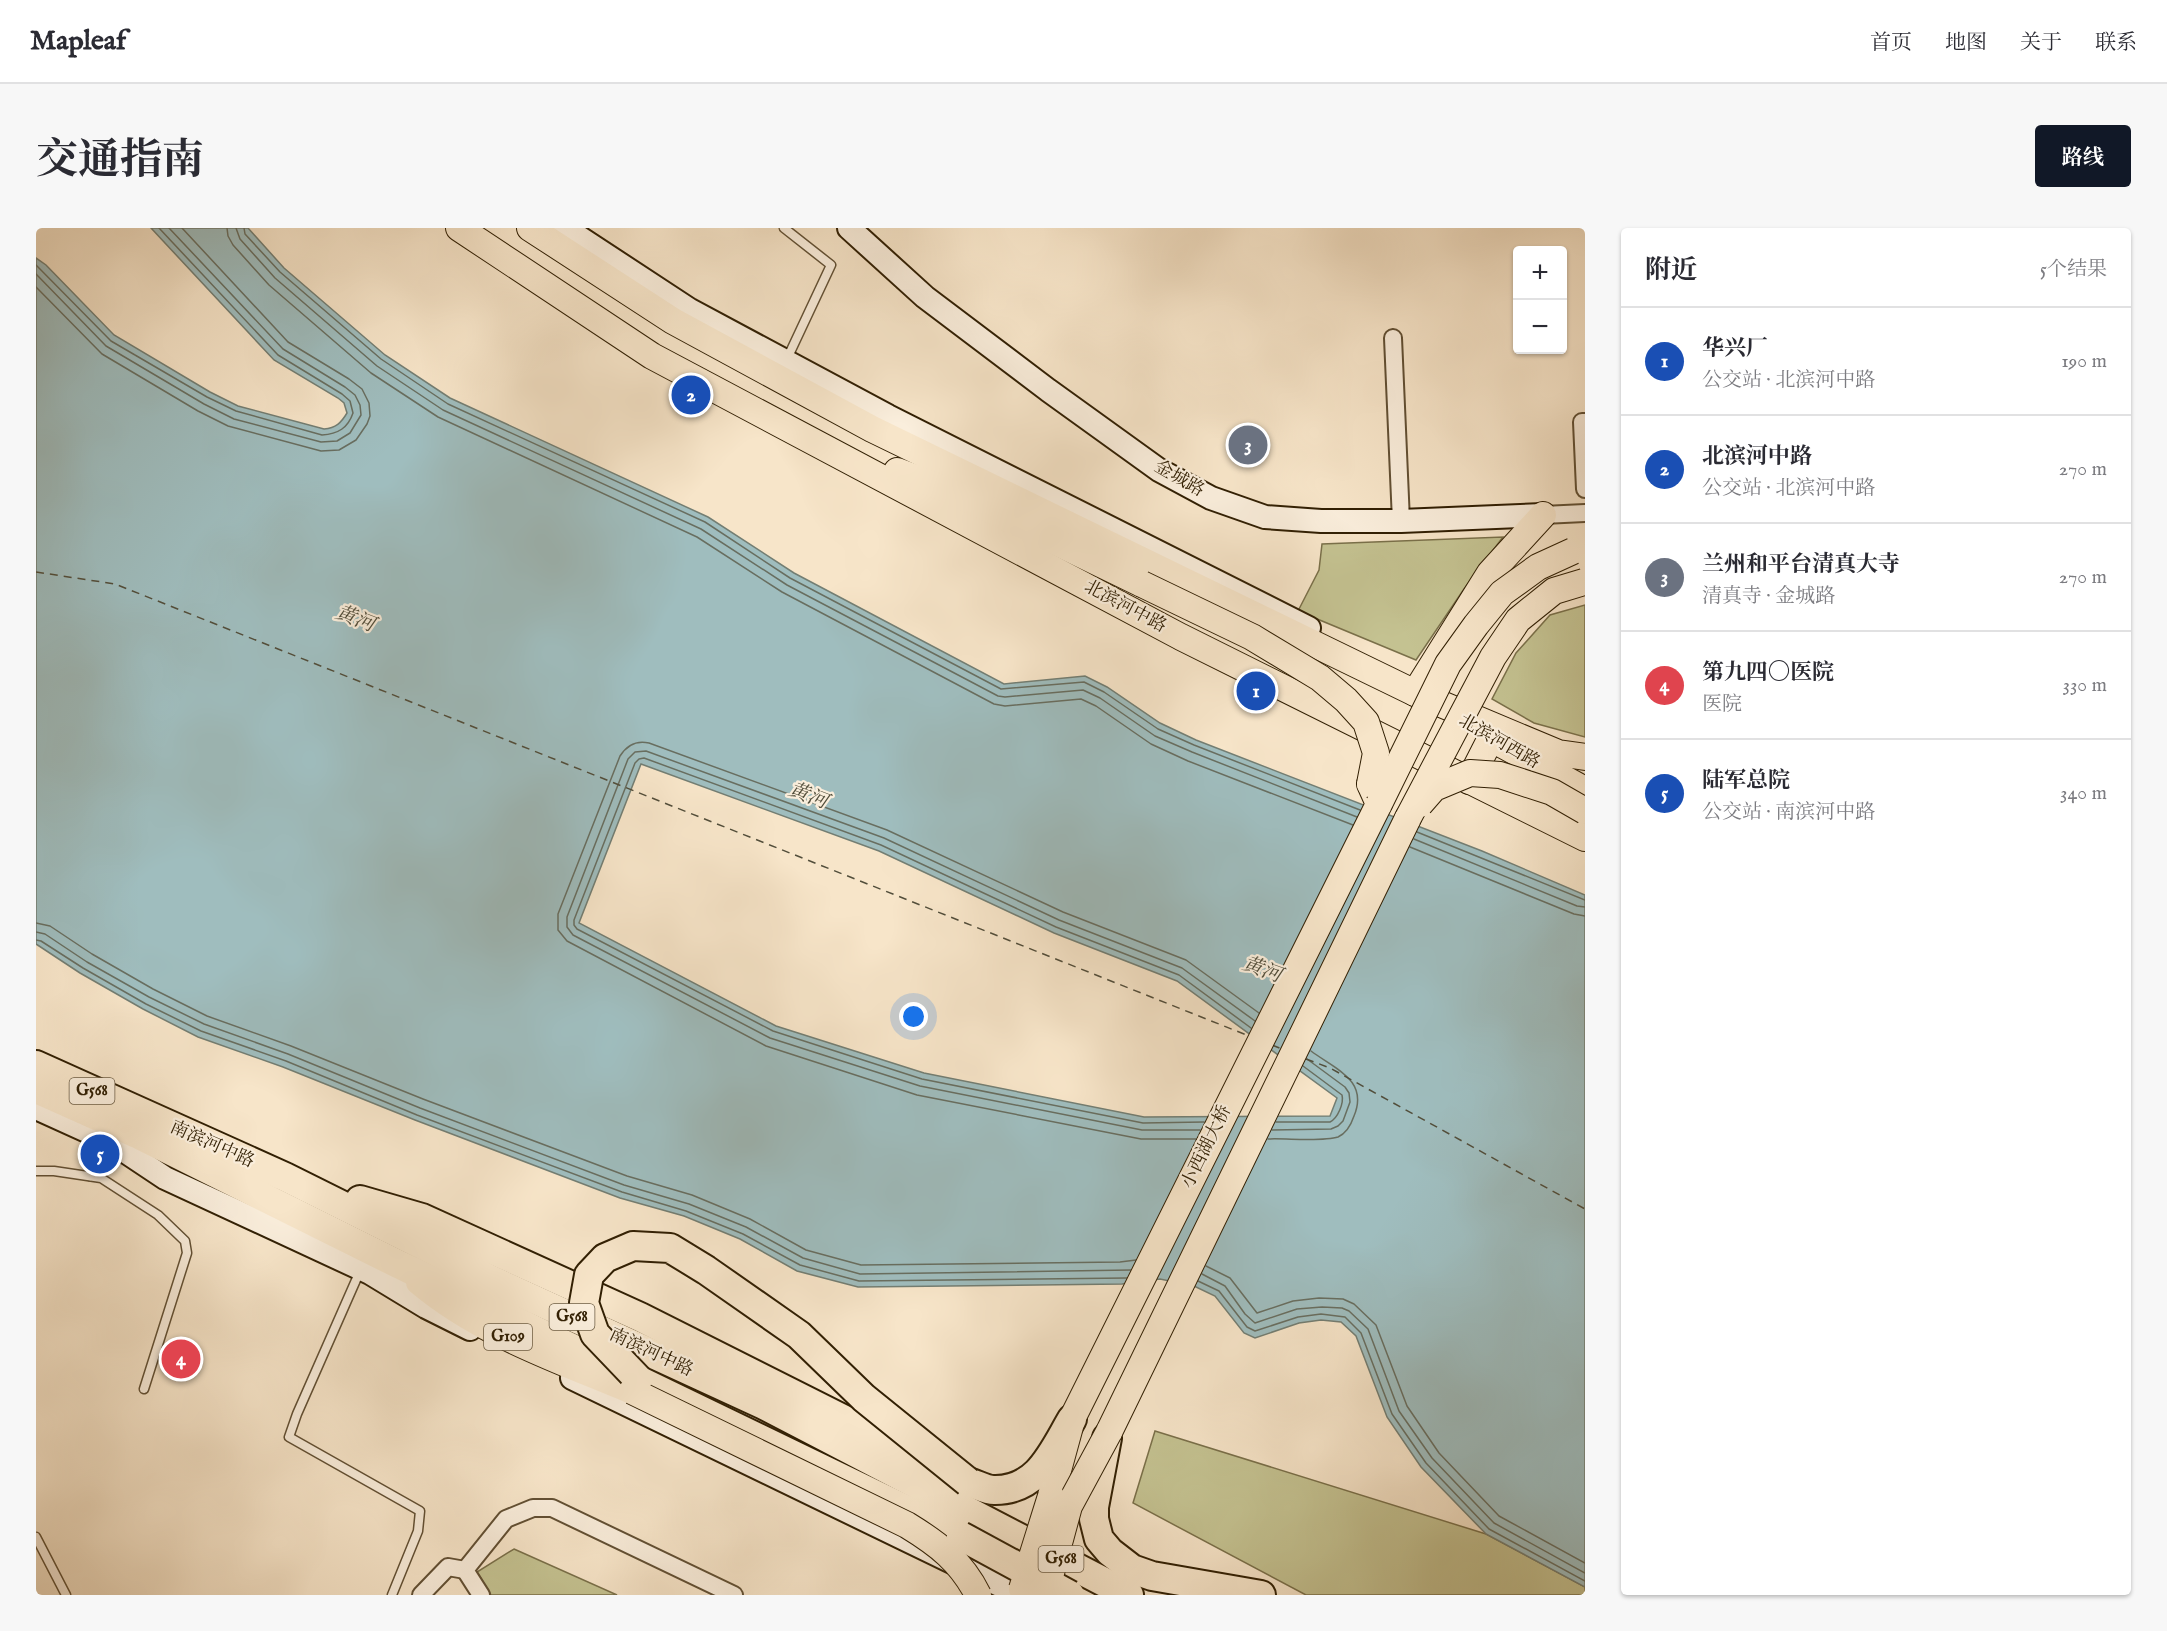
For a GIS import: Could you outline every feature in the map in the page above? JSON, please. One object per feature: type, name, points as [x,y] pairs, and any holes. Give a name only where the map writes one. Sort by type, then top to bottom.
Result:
[{"type":"highway","name":"南滨河中路","points":[[36,1065],[285,1177],[492,1280],[764,1405],[1129,1595]]},
{"type":"highway","name":"南滨河中路","points":[[36,1089],[139,1135],[635,1385],[961,1536],[1070,1595]]},
{"type":"highway","points":[[285,1177],[422,1218],[640,1317],[968,1482],[994,1490],[1030,1481],[1046,1464],[1072,1419]]},
{"type":"highway","points":[[635,1385],[595,1334],[584,1303],[589,1275],[605,1258],[633,1246],[670,1248],[706,1270],[799,1335],[864,1398],[968,1482]]},
{"type":"highway","points":[[1108,1432],[1094,1507],[1094,1520],[1099,1539],[1110,1551],[1132,1569],[1152,1576],[1261,1595]]},
{"type":"highway","points":[[1152,1576],[1184,1595]]},
{"type":"main road","name":"北滨河中路","points":[[459,228],[652,356],[1181,637],[1585,838]]},
{"type":"main road","points":[[530,228],[673,321],[872,429],[1414,693],[1558,753],[1585,757]]},
{"type":"main road","points":[[809,439],[953,492],[1252,637],[1320,678],[1346,700],[1366,722],[1376,753],[1370,784],[1379,804]]},
{"type":"main road","points":[[1414,693],[1490,573],[1543,515]]},
{"type":"main road","name":"小西湖大桥","points":[[1019,1595],[1052,1496],[1072,1419],[1448,664],[1502,593],[1538,567],[1579,551]]},
{"type":"main road","points":[[1408,818],[1493,657],[1518,620],[1554,591],[1585,582]]},
{"type":"main road","name":"北滨河西路","points":[[1414,693],[1585,789]]},
{"type":"main road","points":[[1469,781],[1491,738]]},
{"type":"main road","points":[[1408,818],[1434,788],[1470,774],[1500,775],[1552,792],[1585,811]]},
{"type":"main road","name":"小西湖大桥","points":[[1045,1595],[1069,1506],[1108,1432],[1408,818]]},
{"type":"main road","points":[[635,1385],[907,1525],[939,1545],[958,1564],[978,1595]]},
{"type":"street","points":[[565,228],[690,310],[888,416],[1330,638],[1414,693]]},
{"type":"street","name":"金城路","points":[[849,228],[925,297],[1076,410],[1159,470],[1211,498],[1265,517],[1321,521],[1401,521],[1585,513]]},
{"type":"street","points":[[1393,338],[1401,521]]},
{"type":"street","points":[[1585,422],[1582,422],[1585,489]]},
{"type":"street","points":[[36,1108],[111,1142],[165,1178],[362,1269],[426,1307],[1019,1595]]},
{"type":"street","points":[[465,1570],[506,1520],[533,1508],[552,1508],[734,1595]]},
{"type":"street","points":[[421,1595],[448,1567],[465,1570],[482,1595]]},
{"type":"lane","points":[[784,228],[831,265],[786,361]]},
{"type":"lane","points":[[90,1176],[111,1142]]},
{"type":"lane","points":[[36,1171],[54,1171],[101,1178],[158,1215],[185,1241],[187,1253],[144,1389]]},
{"type":"lane","points":[[362,1269],[297,1414],[289,1437],[420,1511],[418,1532],[392,1595]]},
{"type":"lane","points":[[36,1537],[66,1595]]},
{"type":"shaded area","points":[[1503,537],[1464,589],[1416,660],[1298,611],[1319,570],[1322,544]]},
{"type":"shaded area","points":[[1585,605],[1585,737],[1534,723],[1492,699],[1516,653],[1550,615]]},
{"type":"shaded area","points":[[1155,1431],[1486,1534],[1585,1587],[1585,1595],[1306,1595],[1133,1503]]},
{"type":"shaded area","points":[[514,1549],[617,1595],[491,1595],[477,1572]]},
{"type":"water","name":"黄河","points":[[151,228],[248,228],[284,268],[385,355],[450,398],[708,517],[794,573],[1004,684],[1085,676],[1107,687],[1160,723],[1196,740],[1482,851],[1585,895],[1585,1587],[1486,1534],[1421,1467],[1387,1417],[1356,1336],[1341,1322],[1321,1320],[1299,1323],[1255,1338],[1244,1333],[1215,1296],[1194,1286],[1160,1279],[1122,1284],[858,1287],[797,1271],[740,1239],[684,1216],[620,1198],[283,1067],[198,1037],[80,973],[36,944],[36,258],[46,265],[114,335],[210,392],[238,406],[324,429],[340,422],[347,413],[344,403],[274,360]],"holes":[[[641,764],[879,851],[1054,933],[1177,981],[1337,1098],[1330,1116],[1144,1117],[924,1073],[776,1026],[579,923]]]},
{"type":"ferry route","points":[[36,572],[115,584],[1249,1036]]},
{"type":"ferry route","points":[[1272,1045],[1282,1049]]},
{"type":"ferry route","points":[[1306,1059],[1330,1068],[1585,1209]]},
{"type":"place","name":"北滨河中路","points":[[691,395]]},
{"type":"place","name":"兰州和平台清真大寺","points":[[1248,445]]},
{"type":"place","name":"华兴厂","points":[[1256,691]]},
{"type":"place","name":"陆军总院","points":[[100,1154]]},
{"type":"place","name":"第九四〇医院","points":[[181,1359]]}]
